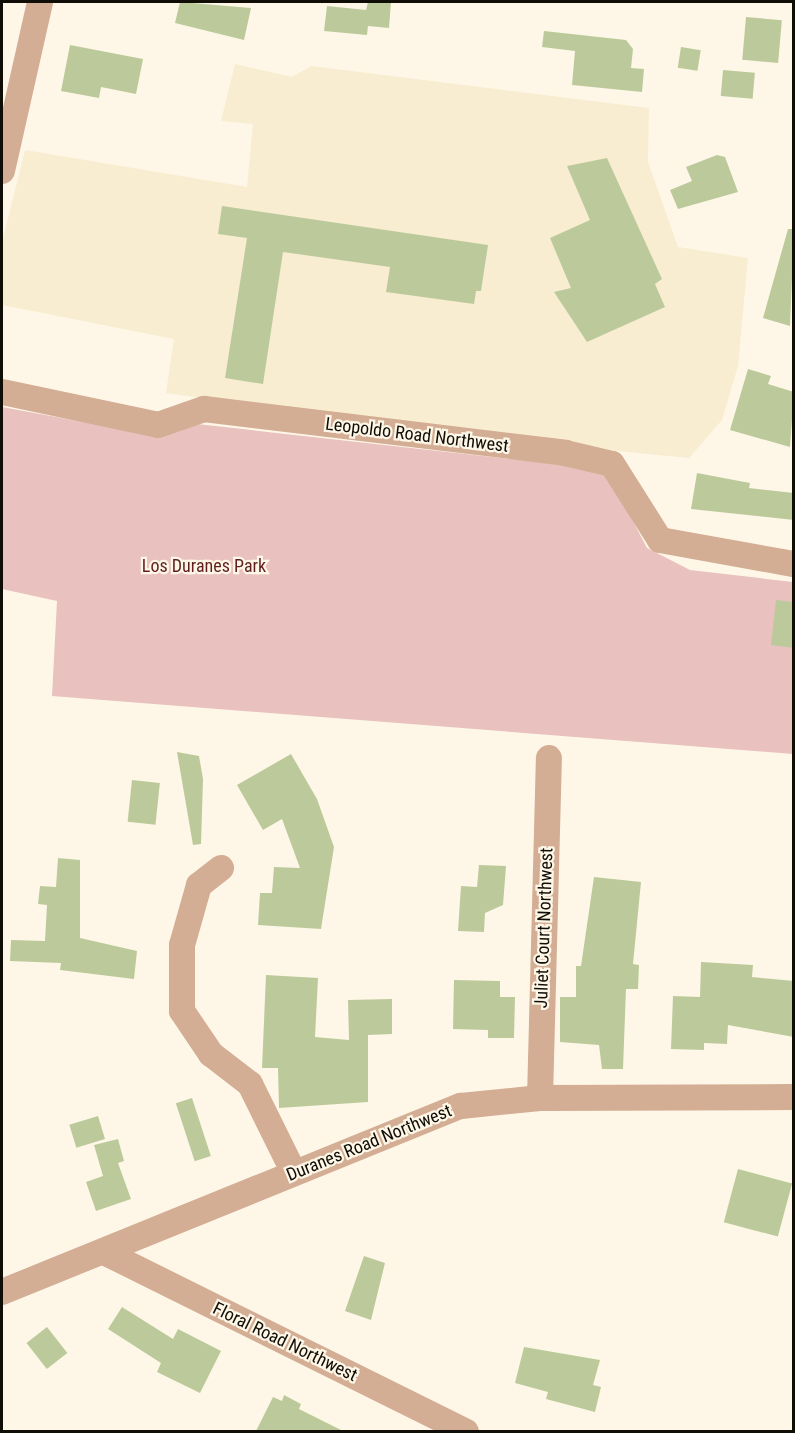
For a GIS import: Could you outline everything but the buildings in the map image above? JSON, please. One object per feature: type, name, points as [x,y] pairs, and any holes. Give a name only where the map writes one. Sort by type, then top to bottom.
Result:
[{"type":"street","points":[[2,171],[40,2]]},
{"type":"street","name":"Leopoldo Road Northwest","points":[[2,392],[158,425],[204,409],[565,453],[612,464],[660,540],[794,564]]},
{"type":"street","name":"Juliet Court Northwest","points":[[540,1098],[549,758]]},
{"type":"street","points":[[221,868],[199,885],[182,945],[182,1011],[211,1054],[250,1084],[294,1173]]},
{"type":"street","name":"Duranes Road Northwest","points":[[2,1292],[460,1106],[540,1098],[794,1097]]},
{"type":"street","name":"Floral Road Northwest","points":[[104,1252],[466,1431]]},
{"type":"shaded area","points":[[235,64],[292,77],[311,66],[649,108],[648,162],[678,247],[748,258],[738,366],[722,420],[689,458],[524,442],[166,393],[174,339],[2,305],[2,242],[25,150],[247,187],[253,124],[221,121]]},
{"type":"green space","name":"Los Duranes Park","points":[[2,407],[127,430],[188,423],[590,468],[611,479],[647,548],[690,570],[793,582],[793,754],[52,696],[57,601],[2,589]]}]
